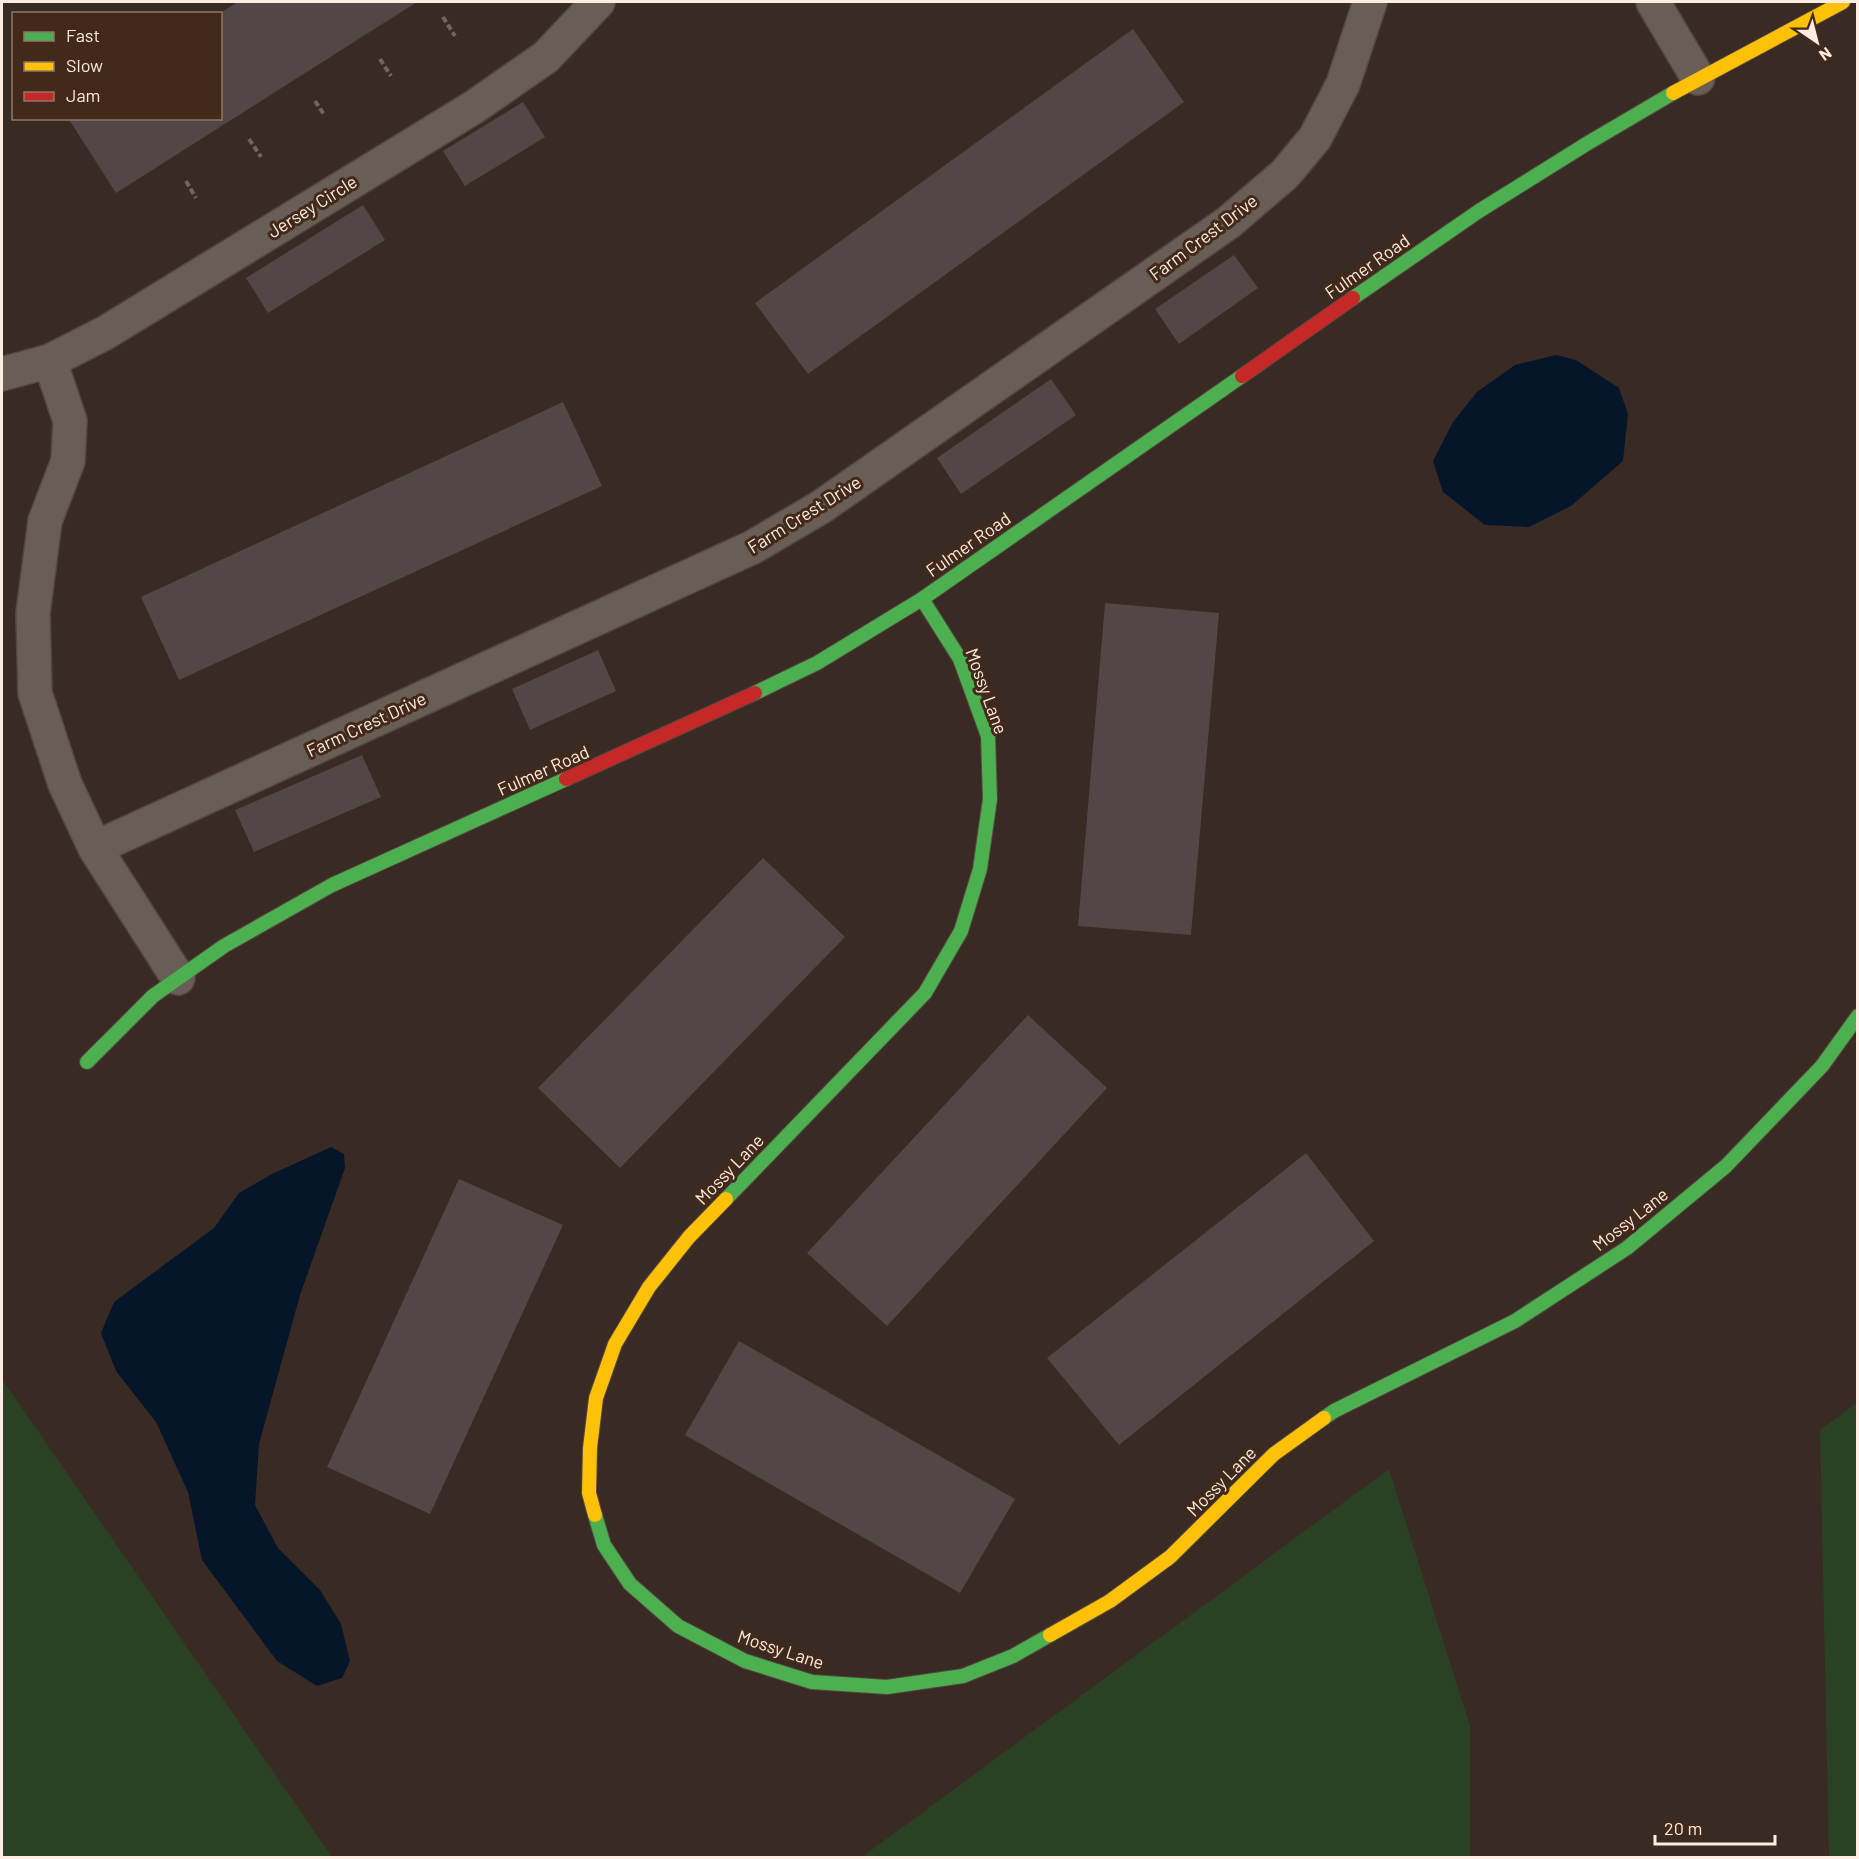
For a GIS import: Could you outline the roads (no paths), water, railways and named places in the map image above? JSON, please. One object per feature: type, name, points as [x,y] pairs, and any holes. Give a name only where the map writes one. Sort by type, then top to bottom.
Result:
[{"type":"street","name":"Jersey Circle","points":[[2,374],[50,361],[105,333],[474,107],[546,57],[598,2]]},
{"type":"street","name":"Farm Crest Drive","points":[[95,848],[753,547],[821,507],[1229,222],[1285,174],[1315,138],[1343,84],[1370,2]]},
{"type":"street","points":[[1653,2],[1698,78]]},
{"type":"street","name":"Fulmer Road","points":[[87,1062],[153,996],[224,946],[332,885],[808,668],[922,599],[1479,211],[1698,78],[1843,2]]},
{"type":"street","points":[[50,361],[70,421],[68,461],[45,521],[33,613],[35,693],[65,784],[95,848],[178,978]]},
{"type":"street","name":"Mossy Lane","points":[[922,599],[960,659],[988,736],[990,799],[980,869],[962,932],[925,993],[689,1237],[662,1270],[649,1287],[615,1344],[596,1398],[590,1448],[589,1493],[604,1545],[630,1584],[678,1626],[745,1661],[812,1682],[887,1687],[963,1676],[1013,1656],[1110,1601],[1170,1557],[1274,1454],[1334,1411],[1515,1321],[1627,1248],[1726,1166],[1822,1066],[1857,1016]]},
{"type":"water","points":[[1556,355],[1576,360],[1619,388],[1628,414],[1623,461],[1571,506],[1529,527],[1485,525],[1443,492],[1433,461],[1453,422],[1477,392],[1515,365]]},
{"type":"water","points":[[331,1147],[344,1154],[345,1168],[300,1295],[259,1444],[255,1505],[278,1548],[320,1590],[341,1624],[350,1661],[342,1678],[317,1686],[277,1661],[202,1560],[188,1492],[156,1422],[116,1371],[101,1333],[114,1302],[214,1228],[239,1193],[272,1174]]}]
